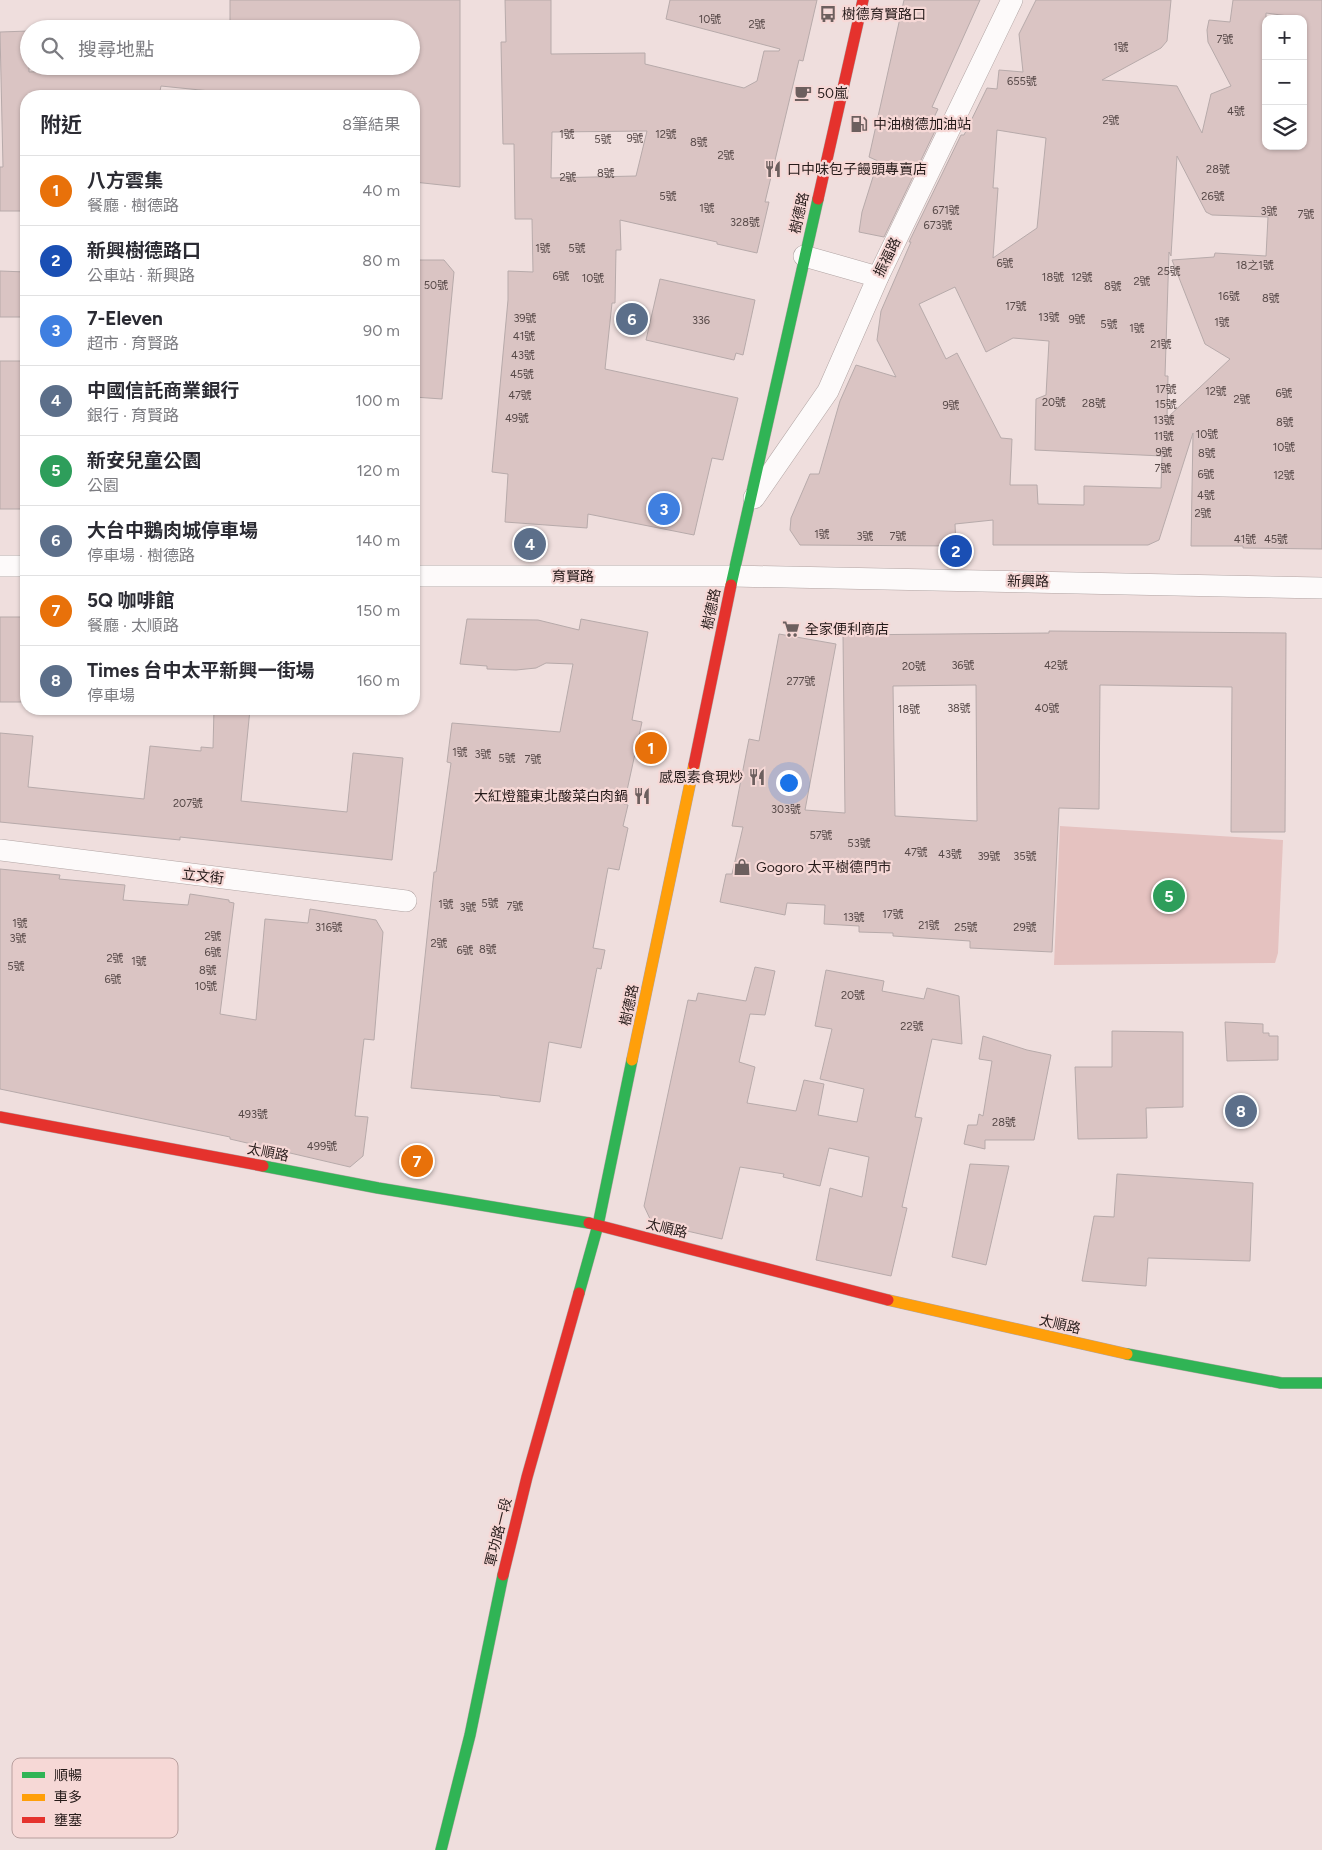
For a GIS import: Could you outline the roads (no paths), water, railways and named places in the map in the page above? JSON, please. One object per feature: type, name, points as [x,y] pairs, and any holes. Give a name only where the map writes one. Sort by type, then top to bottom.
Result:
[{"type":"street","name":"樹德路","points":[[598,1226],[748,506],[863,0]]},
{"type":"street","name":"振福路","points":[[748,506],[828,390],[878,277],[1012,0]]},
{"type":"street","points":[[804,256],[878,277]]},
{"type":"street","points":[[0,566],[20,566]]},
{"type":"street","name":"育賢路","points":[[420,576],[733,576]]},
{"type":"street","name":"新興路","points":[[733,576],[1322,588]]},
{"type":"street","name":"立文街","points":[[0,850],[406,901]]},
{"type":"street","name":"太順路","points":[[0,1116],[378,1188],[598,1226],[852,1291],[1099,1349],[1281,1383],[1322,1383]]},
{"type":"street","name":"軍功路一段","points":[[441,1850],[470,1735],[501,1582],[527,1477],[598,1226]]},
{"type":"place","name":"樹德育賢路口","points":[[828,14]]},
{"type":"place","name":"50嵐","points":[[803,93]]},
{"type":"place","name":"中油樹德加油站","points":[[859,124]]},
{"type":"place","name":"口中味包子饅頭專賣店","points":[[773,169]]},
{"type":"place","name":"大台中鵝肉城停車場","points":[[632,319]]},
{"type":"place","name":"7-Eleven","points":[[664,509]]},
{"type":"place","name":"中國信託商業銀行","points":[[530,544]]},
{"type":"place","name":"新興樹德路口","points":[[956,551]]},
{"type":"place","name":"全家便利商店","points":[[791,629]]},
{"type":"place","name":"八方雲集","points":[[651,748]]},
{"type":"place","name":"感恩素食現炒","points":[[757,777]]},
{"type":"place","name":"大紅燈籠東北酸菜白肉鍋","points":[[642,796]]},
{"type":"place","name":"Gogoro 太平樹德門市","points":[[742,867]]},
{"type":"place","name":"新安兒童公園","points":[[1169,896]]},
{"type":"place","name":"Times 台中太平新興一街場","points":[[1241,1111]]},
{"type":"place","name":"5Q 咖啡館","points":[[417,1161]]}]
